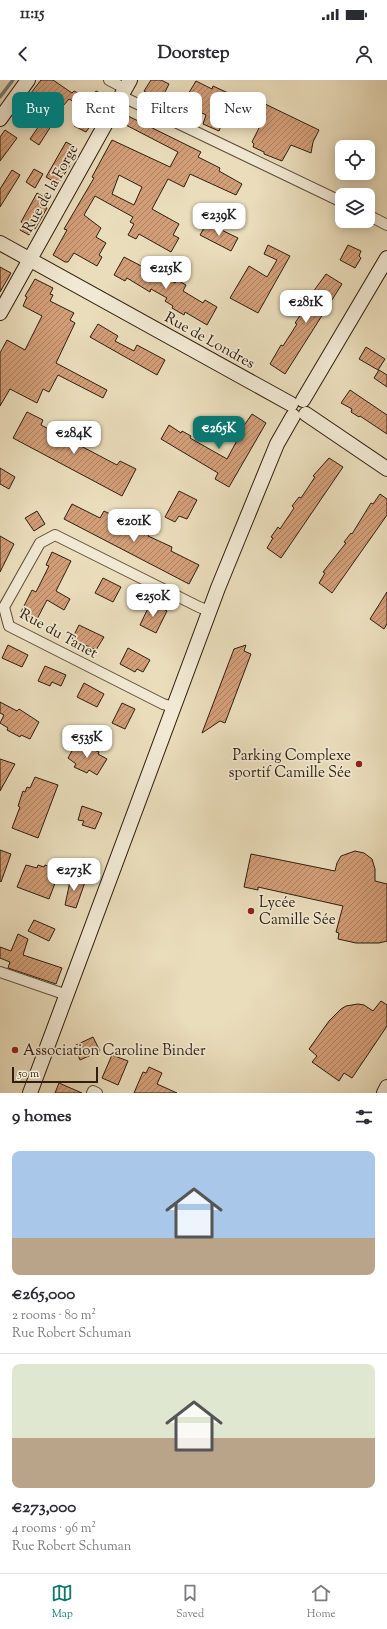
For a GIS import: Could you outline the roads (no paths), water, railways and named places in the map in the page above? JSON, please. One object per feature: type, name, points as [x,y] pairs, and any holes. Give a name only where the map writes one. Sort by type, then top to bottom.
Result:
[{"type":"street","points":[[0,119],[28,80]]},
{"type":"street","points":[[109,80],[126,88],[225,147],[335,199]]},
{"type":"street","name":"Rue de la Forge","points":[[0,313],[126,88]]},
{"type":"street","points":[[375,219],[387,225]]},
{"type":"street","name":"Rue de Londres","points":[[0,243],[298,409],[387,469]]},
{"type":"street","points":[[30,1093],[209,611],[277,444],[387,258]]},
{"type":"street","name":"Rue du Tanet","points":[[173,707],[163,704],[9,626],[4,607],[40,543],[55,534],[199,608],[209,611]]},
{"type":"street","points":[[0,972],[67,995]]},
{"type":"street","points":[[384,1093],[387,1087]]},
{"type":"street","points":[[92,1093],[93,1091],[97,1093]]},
{"type":"waterway","points":[[0,97],[13,80]]},
{"type":"place","name":"Parking Complexe sportif Camille Sée","points":[[359,764]]},
{"type":"place","name":"Lycée Camille Sée","points":[[251,911]]},
{"type":"place","name":"Association Caroline Binder","points":[[15,1050]]}]
